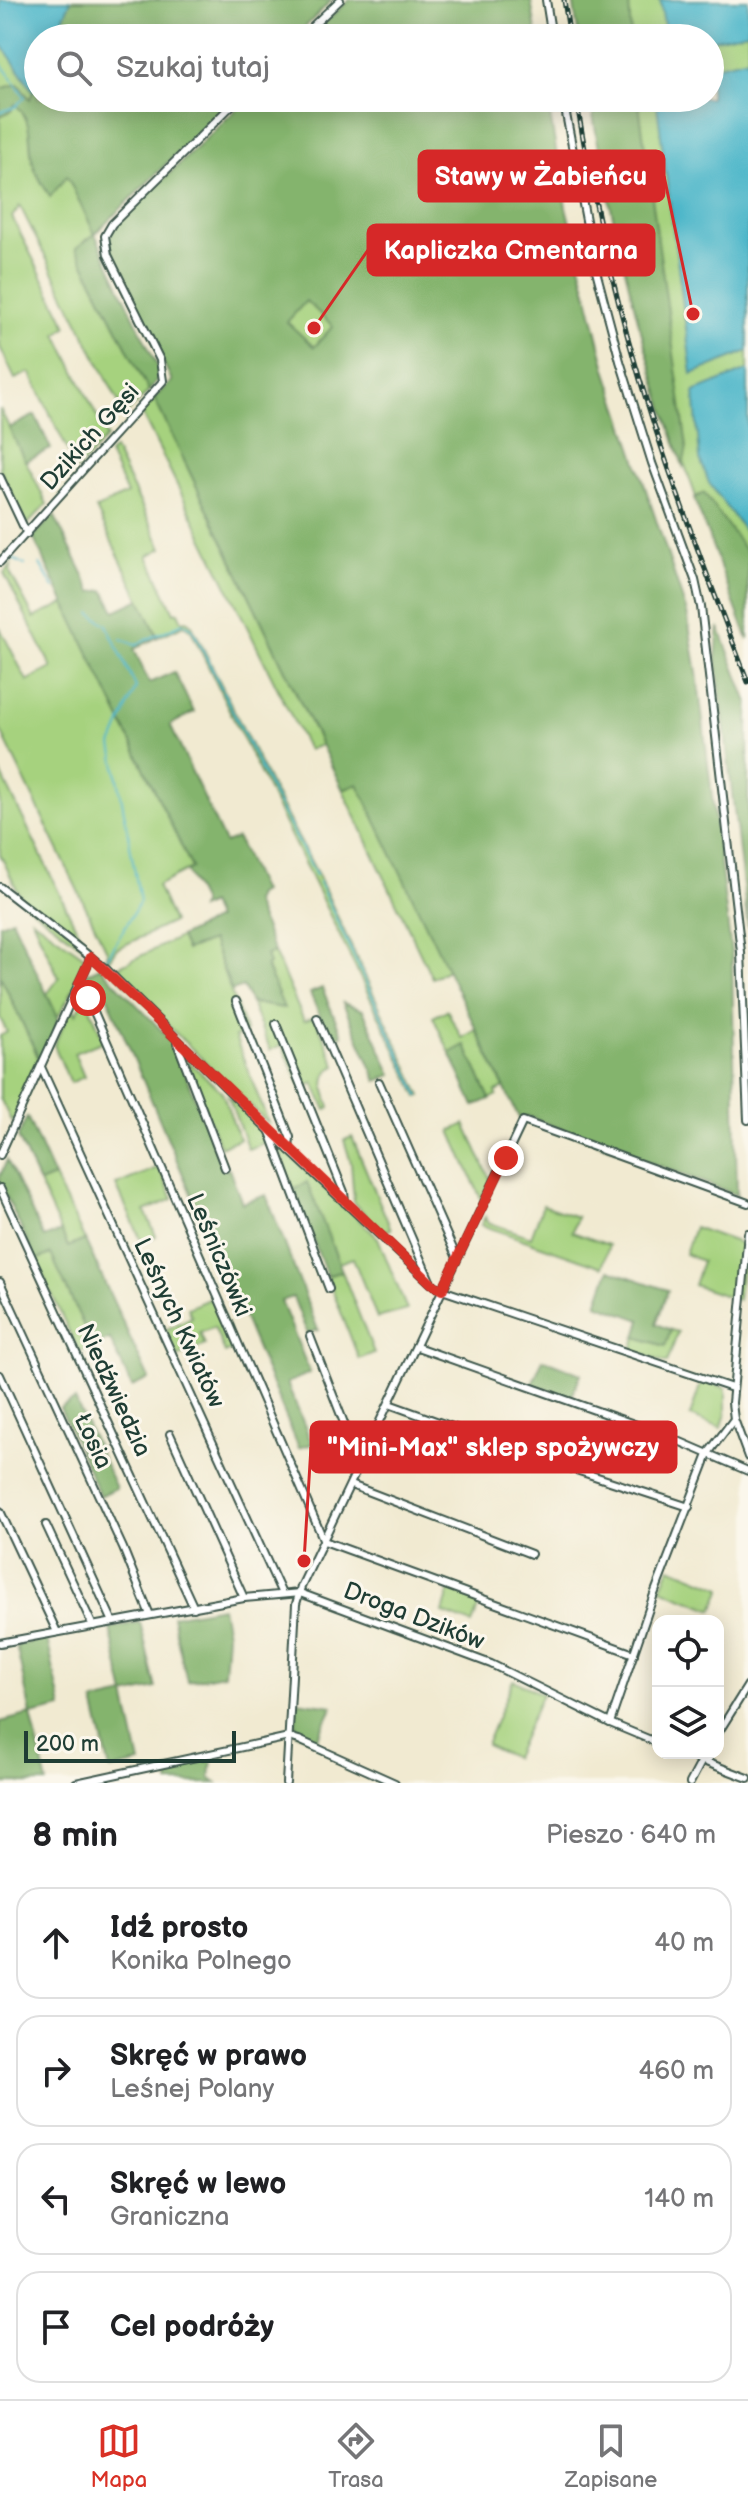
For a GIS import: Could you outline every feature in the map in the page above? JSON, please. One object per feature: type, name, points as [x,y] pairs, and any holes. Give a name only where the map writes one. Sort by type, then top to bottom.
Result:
[{"type":"street","points":[[315,24],[340,0]]},
{"type":"street","points":[[546,0],[550,24]]},
{"type":"street","name":"Dzikich Gęsi","points":[[0,562],[163,381],[160,360],[108,255],[106,232],[225,112]]},
{"type":"street","points":[[566,112],[594,263],[620,361],[652,463],[695,580],[701,607],[741,952],[748,1120]]},
{"type":"street","points":[[0,477],[27,534]]},
{"type":"street","points":[[0,887],[91,957],[431,1283],[442,1290],[732,1388]]},
{"type":"street","points":[[0,1155],[91,957]]},
{"type":"street","name":"Leśniczówki","points":[[79,983],[324,1541]]},
{"type":"street","points":[[236,1001],[290,1137],[289,1150]]},
{"type":"street","points":[[317,1018],[431,1283]]},
{"type":"street","points":[[276,1024],[344,1192],[345,1203]]},
{"type":"street","points":[[176,1040],[225,1168]]},
{"type":"street","name":"Leśnych Kwiatów","points":[[41,1067],[282,1594]]},
{"type":"street","points":[[379,1082],[457,1258]]},
{"type":"street","points":[[286,1783],[296,1604],[523,1121],[748,1203]]},
{"type":"street","points":[[269,1129],[329,1289]]},
{"type":"street","name":"Niedźwiedzia","points":[[0,1188],[194,1608]]},
{"type":"street","points":[[748,1233],[732,1388],[734,1419],[748,1457]]},
{"type":"street","name":"Łosia","points":[[0,1282],[123,1548],[150,1615]]},
{"type":"street","points":[[310,1336],[360,1464]]},
{"type":"street","points":[[417,1347],[709,1452],[748,1471]]},
{"type":"street","points":[[0,1375],[113,1622]]},
{"type":"street","points":[[389,1404],[524,1453],[689,1507]]},
{"type":"street","points":[[610,1723],[709,1452],[734,1419]]},
{"type":"street","points":[[170,1434],[244,1598]]},
{"type":"street","points":[[351,1485],[531,1554]]},
{"type":"street","points":[[0,1511],[57,1632]]},
{"type":"street","points":[[46,1525],[93,1626]]},
{"type":"street","points":[[324,1541],[634,1654]]},
{"type":"street","name":"Droga Dzików","points":[[0,1643],[244,1598],[300,1593],[491,1664],[652,1740]]},
{"type":"street","points":[[724,1723],[748,1685]]},
{"type":"street","points":[[76,1783],[289,1737],[395,1783]]},
{"type":"street","points":[[696,1759],[748,1778]]},
{"type":"street","points":[[690,1783],[701,1761]]},
{"type":"green space","points":[[0,0],[24,24],[24,92],[18,84],[0,89]]},
{"type":"green space","points":[[71,0],[332,0],[308,24],[61,24]]},
{"type":"green space","points":[[349,0],[531,0],[535,24],[324,24]]},
{"type":"green space","points":[[573,0],[629,0],[630,24],[577,24]]},
{"type":"green space","points":[[575,0],[748,0],[748,636],[659,391],[595,112],[724,112],[724,24],[579,24]]},
{"type":"green space","points":[[18,84],[24,92],[24,112],[219,112],[95,234],[67,176],[50,197],[34,167],[28,124],[21,111],[15,104],[11,111],[0,116],[0,89]]},
{"type":"green space","points":[[16,103],[26,118],[34,166],[50,196],[67,175],[95,234],[76,248],[149,391],[125,415],[20,206],[12,217],[67,326],[57,334],[107,437],[77,470],[30,372],[15,379],[0,347],[0,116],[11,111]]},
{"type":"green space","points":[[233,112],[549,112],[566,207],[606,369],[687,613],[732,960],[737,1195],[527,1116],[520,1120],[358,784],[343,790],[154,398],[172,381],[108,244],[110,231]],"holes":[[[306,301],[333,326],[314,347],[287,322]]]},
{"type":"green space","points":[[593,112],[640,112],[687,447],[683,466],[654,375],[607,191]]},
{"type":"green space","points":[[95,234],[160,372],[149,391],[76,248]]},
{"type":"green space","points":[[305,297],[337,325],[314,351],[282,323]]},
{"type":"green space","points":[[154,398],[321,745],[308,750],[142,414]]},
{"type":"green space","points":[[0,409],[47,504],[27,525],[0,469]]},
{"type":"green space","points":[[35,415],[51,449],[25,461],[9,428]]},
{"type":"green space","points":[[114,449],[162,548],[148,556],[174,613],[178,612],[182,621],[187,620],[192,625],[318,875],[421,1096],[418,1097],[191,630],[184,625],[158,637],[96,509],[127,494],[109,454]]},
{"type":"green space","points":[[704,493],[748,554],[748,640],[694,498]]},
{"type":"green space","points":[[54,515],[92,592],[104,590],[115,611],[140,599],[158,637],[134,649],[149,683],[174,672],[194,712],[170,725],[225,843],[237,838],[262,892],[254,902],[274,952],[266,955],[269,964],[266,966],[284,1008],[251,1003],[243,987],[232,991],[212,941],[186,950],[180,937],[216,919],[210,904],[200,909],[202,903],[186,871],[192,868],[33,537]]},
{"type":"green space","points":[[11,565],[10,573],[34,618],[65,603],[192,868],[157,886],[173,922],[116,949],[106,965],[103,962],[108,953],[0,729],[0,628],[27,681],[52,668],[4,573]]},
{"type":"green space","points":[[719,627],[748,703],[748,928],[716,656]]},
{"type":"green space","points":[[0,771],[87,950],[23,902],[0,854]]},
{"type":"green space","points":[[358,783],[448,970],[432,978],[343,790]]},
{"type":"green space","points":[[12,919],[58,1018],[54,1034],[40,1061],[0,975],[0,924]]},
{"type":"green space","points":[[32,919],[84,956],[78,980],[58,1018],[47,994],[59,978]]},
{"type":"green space","points":[[180,937],[186,950],[212,941],[246,1032],[235,1037],[269,1124],[111,970]]},
{"type":"green space","points":[[274,952],[304,1021],[315,1017],[336,1066],[326,1074],[325,1090],[330,1108],[326,1110],[314,1083],[302,1088],[282,1045],[270,1050],[251,1003],[283,1008],[266,965],[266,955]]},
{"type":"green space","points":[[100,967],[173,1042],[223,1170],[229,1169],[242,1203],[266,1195],[318,1330],[307,1333],[293,1297],[281,1301],[310,1373],[287,1383],[312,1444],[299,1448],[100,979],[89,995],[84,985],[87,973]]},
{"type":"green space","points":[[0,975],[40,1061],[12,1123],[0,1098],[0,1036],[7,1032],[0,1018]]},
{"type":"green space","points":[[322,988],[342,1035],[330,1040],[310,993]]},
{"type":"green space","points":[[86,998],[104,1041],[74,1053],[84,1077],[70,1083],[54,1045],[72,1006],[76,1014]]},
{"type":"green space","points":[[343,1003],[363,1010],[392,1075],[377,1081]]},
{"type":"green space","points":[[447,1010],[462,1038],[476,1030],[504,1088],[490,1099],[465,1045],[450,1053],[433,1017]]},
{"type":"green space","points":[[465,1045],[490,1099],[474,1106],[450,1053]]},
{"type":"green space","points":[[185,1058],[222,1092],[239,1139],[220,1147]]},
{"type":"green space","points":[[228,1096],[264,1126],[269,1141],[248,1149]]},
{"type":"green space","points":[[27,1117],[54,1177],[39,1183],[18,1137]]},
{"type":"green space","points":[[465,1124],[491,1181],[482,1201],[451,1131]]},
{"type":"green space","points":[[352,1137],[391,1229],[381,1232],[354,1202],[351,1163],[344,1140]]},
{"type":"green space","points":[[276,1140],[378,1238],[407,1310],[377,1318],[353,1258],[339,1263],[307,1183],[294,1190]]},
{"type":"green space","points":[[7,1160],[44,1238],[61,1231],[68,1247],[85,1240],[149,1379],[132,1387],[110,1339],[93,1346],[51,1254],[36,1260],[0,1183]]},
{"type":"green space","points":[[159,1167],[173,1199],[145,1211],[156,1236],[142,1242],[116,1185]]},
{"type":"green space","points":[[54,1177],[85,1240],[68,1247],[39,1183]]},
{"type":"green space","points":[[307,1182],[342,1271],[327,1276],[294,1190]]},
{"type":"green space","points":[[543,1205],[577,1217],[572,1232],[609,1245],[602,1267],[481,1225],[485,1217],[487,1222],[531,1237]]},
{"type":"green space","points":[[694,1227],[745,1245],[738,1300],[694,1285],[702,1261],[685,1254]]},
{"type":"green space","points":[[51,1253],[93,1346],[79,1353],[36,1260]]},
{"type":"green space","points":[[609,1270],[668,1290],[656,1324],[671,1330],[665,1346],[636,1337],[641,1320],[597,1304]]},
{"type":"green space","points":[[342,1271],[374,1353],[359,1359],[327,1276]]},
{"type":"green space","points":[[215,1296],[236,1348],[225,1353],[214,1327],[200,1333],[205,1345],[177,1357],[165,1330],[192,1317],[188,1308]]},
{"type":"green space","points":[[671,1330],[678,1332],[667,1363],[632,1351],[636,1337],[665,1346]]},
{"type":"green space","points":[[543,1359],[581,1374],[571,1398],[532,1384]]},
{"type":"green space","points":[[702,1380],[726,1388],[726,1414],[721,1428],[690,1416]]},
{"type":"green space","points":[[75,1400],[116,1488],[100,1496],[60,1408]]},
{"type":"green space","points":[[670,1567],[722,1588],[713,1610],[661,1589]]},
{"type":"green space","points":[[450,1589],[481,1600],[472,1624],[443,1613]]},
{"type":"green space","points":[[222,1607],[227,1634],[224,1674],[187,1681],[172,1616]]},
{"type":"green space","points":[[140,1622],[156,1688],[125,1695],[110,1628]]},
{"type":"green space","points":[[47,1639],[62,1708],[31,1715],[47,1783],[0,1783],[0,1722],[31,1714],[16,1645]]},
{"type":"green space","points":[[513,1680],[542,1694],[514,1758],[486,1745]]},
{"type":"green space","points":[[125,1695],[140,1763],[110,1770],[94,1702]]},
{"type":"green space","points":[[297,1701],[333,1706],[316,1741],[295,1732]]},
{"type":"green space","points":[[212,1760],[210,1778],[217,1783],[169,1783],[164,1771]]},
{"type":"water","points":[[0,0],[71,0],[61,24],[24,24],[24,78],[0,42]]},
{"type":"water","points":[[660,0],[748,0],[748,32],[724,37],[724,24],[664,24]]},
{"type":"water","points":[[748,58],[748,351],[692,374],[658,112],[724,112],[724,64]]},
{"type":"water","points":[[748,370],[748,536],[709,483],[700,459],[694,392]]},
{"type":"waterway","points":[[0,62],[24,96]]},
{"type":"waterway","points":[[0,112],[15,107],[24,98]]},
{"type":"waterway","points":[[7,561],[11,558],[25,565]]},
{"type":"waterway","points":[[40,564],[54,588]]},
{"type":"waterway","points":[[91,613],[107,625],[136,687],[112,745],[140,901],[105,962]]},
{"type":"waterway","points":[[122,639],[135,645],[183,623],[192,628],[316,875]]},
{"type":"waterway","points":[[319,882],[419,1096]]},
{"type":"railway","points":[[564,0],[568,24]]},
{"type":"railway","points":[[579,112],[602,233],[636,366],[675,485],[748,682]]},
{"type":"place","name":"Stawy w Żabieńcu","points":[[693,314]]},
{"type":"place","name":"Kapliczka Cmentarna","points":[[314,328]]},
{"type":"place","name":"\"Mini-Max\" sklep spożywczy","points":[[304,1561]]},
{"type":"route","points":[[88,998],[79,983],[91,957],[289,1150],[442,1290],[506,1158]]}]
